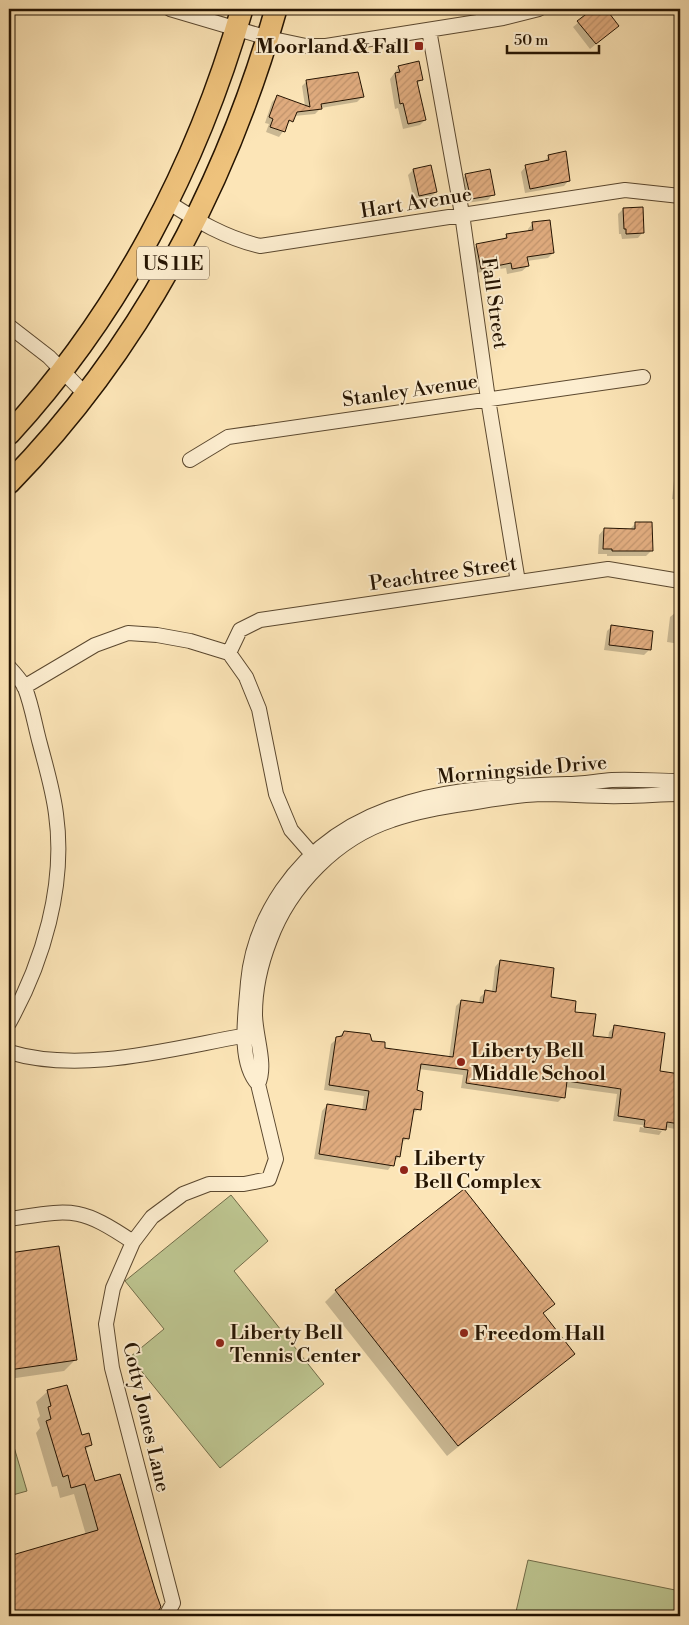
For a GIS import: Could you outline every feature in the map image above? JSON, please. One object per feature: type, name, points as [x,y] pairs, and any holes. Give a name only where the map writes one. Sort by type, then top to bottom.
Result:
[{"type":"main road","name":"US 11E","points":[[9,483],[86,394],[157,291],[220,168],[242,114],[276,9]]},
{"type":"main road","name":"US 11E","points":[[9,434],[63,371],[125,281],[168,202],[211,104],[239,18]]},
{"type":"street","points":[[170,9],[239,18],[268,38],[306,46],[326,46],[429,30],[503,18],[539,9]]},
{"type":"street","name":"Fall Street","points":[[429,30],[462,214],[488,399],[518,582]]},
{"type":"street","name":"Hart Avenue","points":[[168,202],[195,220],[240,241],[260,246],[625,190],[680,196]]},
{"type":"street","points":[[9,326],[49,357],[86,394]]},
{"type":"street","name":"Stanley Avenue","points":[[190,460],[228,437],[643,377]]},
{"type":"street","name":"Peachtree Street","points":[[228,654],[240,630],[260,620],[608,569],[680,580]]},
{"type":"street","points":[[24,687],[95,644],[128,633],[157,635],[190,641],[228,654],[246,677],[259,709],[276,794],[291,830],[312,854]]},
{"type":"street","points":[[9,667],[24,687],[50,784],[56,816],[56,877],[40,953],[25,994],[9,1023]]},
{"type":"street","name":"Morningside Drive","points":[[249,1035],[249,969],[255,942],[276,898],[296,871],[312,854],[351,825],[402,803],[441,794],[512,786],[612,780],[680,781]]},
{"type":"street","name":"Morningside Drive","points":[[249,1035],[261,969],[270,940],[283,911],[303,883],[319,866],[358,836],[390,820],[408,815],[505,797],[540,794],[624,796],[680,794]]},
{"type":"street","points":[[9,1052],[36,1058],[126,1058],[249,1035]]},
{"type":"street","name":"Cotty Jones Lane","points":[[166,1616],[173,1603],[118,1396],[106,1324],[113,1288],[133,1242],[152,1217],[183,1194],[209,1184],[244,1184],[269,1178],[276,1159],[258,1084],[253,1079],[249,1035]]},
{"type":"street","points":[[9,1219],[66,1211],[79,1212],[92,1216],[133,1242]]},
{"type":"green space","name":"Liberty Bell Tennis Center","points":[[231,1195],[268,1241],[234,1271],[324,1384],[220,1468],[130,1357],[164,1329],[125,1281]]},
{"type":"green space","points":[[9,1430],[27,1491],[9,1496]]},
{"type":"green space","points":[[528,1560],[680,1591],[680,1616],[515,1616]]},
{"type":"building","points":[[593,9],[606,9],[619,26],[596,44],[577,21]]},
{"type":"building","points":[[419,61],[423,80],[417,81],[426,120],[408,124],[403,103],[400,104],[395,73],[400,72],[398,66]]},
{"type":"building","points":[[358,72],[364,97],[321,104],[322,109],[297,112],[293,122],[289,120],[285,132],[270,127],[273,119],[269,117],[277,95],[310,107],[306,80]]},
{"type":"building","points":[[566,151],[570,181],[530,189],[525,165],[549,160],[548,155]]},
{"type":"building","points":[[431,165],[437,192],[419,196],[413,169]]},
{"type":"building","points":[[490,169],[495,195],[471,199],[465,174]]},
{"type":"building","points":[[643,207],[644,233],[626,234],[623,208]]},
{"type":"building","points":[[550,220],[554,253],[527,257],[529,266],[512,269],[511,263],[481,269],[476,244],[507,238],[506,234],[533,230],[532,222]]},
{"type":"building","points":[[635,522],[652,522],[653,551],[612,551],[612,549],[603,549],[604,528],[635,529]]},
{"type":"building","points":[[611,625],[653,631],[651,650],[609,645]]},
{"type":"building","name":"Liberty Bell Middle School","points":[[500,960],[554,968],[551,997],[576,1001],[575,1012],[596,1014],[593,1036],[612,1038],[614,1025],[665,1033],[660,1071],[680,1074],[680,1124],[667,1122],[666,1130],[644,1127],[645,1120],[618,1116],[621,1089],[567,1081],[565,1098],[466,1083],[468,1070],[421,1064],[417,1090],[423,1092],[421,1110],[414,1109],[409,1139],[403,1138],[400,1157],[396,1156],[394,1166],[319,1154],[327,1104],[366,1110],[369,1091],[329,1085],[336,1037],[342,1036],[344,1031],[370,1034],[372,1041],[385,1042],[385,1048],[453,1057],[461,1000],[483,1003],[485,990],[496,992]]},
{"type":"building","name":"Freedom Hall","points":[[464,1189],[555,1304],[543,1313],[575,1354],[458,1446],[335,1290]]},
{"type":"building","points":[[59,1246],[77,1360],[9,1370],[9,1253]]},
{"type":"building","points":[[67,1385],[82,1435],[89,1433],[92,1445],[85,1447],[95,1481],[120,1474],[161,1607],[159,1610],[138,1616],[9,1616],[9,1556],[98,1530],[85,1484],[71,1488],[68,1475],[63,1477],[46,1421],[51,1419],[48,1407],[51,1406],[47,1390]]},
{"type":"place","name":"Moorland & Fall","points":[[419,46]]},
{"type":"place","name":"Liberty Bell Middle School","points":[[461,1062]]},
{"type":"place","name":"Liberty Bell Complex","points":[[404,1170]]},
{"type":"place","name":"Freedom Hall","points":[[464,1333]]},
{"type":"place","name":"Liberty Bell Tennis Center","points":[[220,1343]]}]
